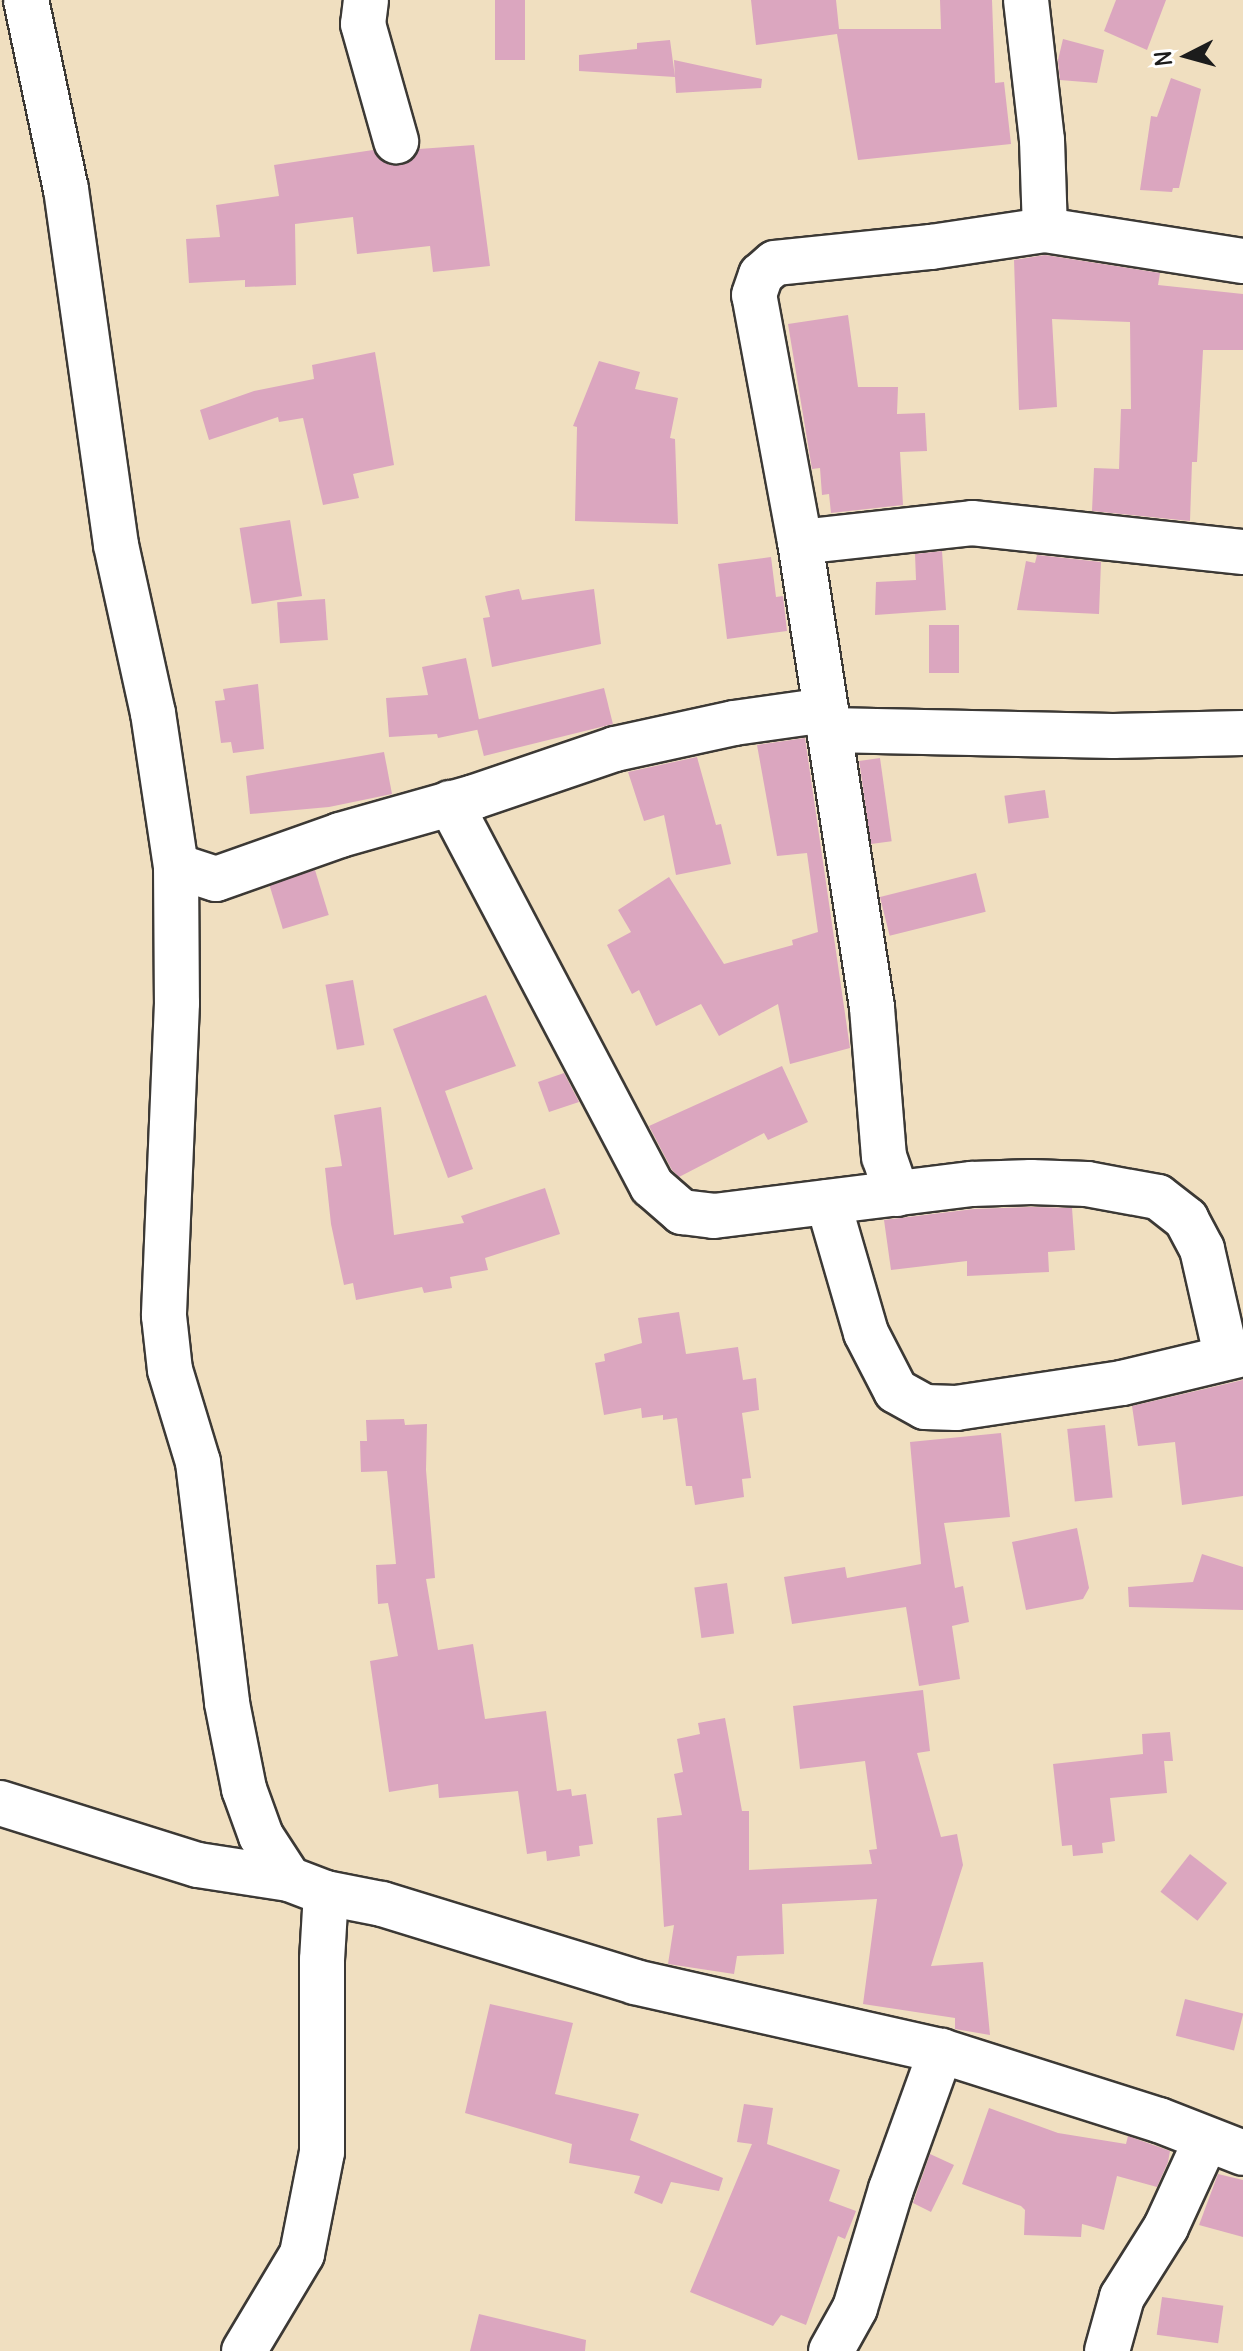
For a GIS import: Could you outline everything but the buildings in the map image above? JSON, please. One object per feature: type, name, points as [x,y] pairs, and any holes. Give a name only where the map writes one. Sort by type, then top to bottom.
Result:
[{"type":"street","points":[[26,0],[66,189],[116,545],[153,713],[176,866],[177,1003],[164,1316],[170,1370],[198,1462],[227,1703],[244,1789],[261,1836],[308,1886],[322,1960],[322,2152],[302,2254],[244,2351]]},
{"type":"street","points":[[366,0],[363,24],[396,141]]},
{"type":"street","points":[[1026,0],[1042,140],[1045,230]]},
{"type":"street","points":[[897,1194],[884,1157],[872,1007],[800,542],[754,295],[761,275],[775,263],[931,247],[1045,230],[1243,261]]},
{"type":"street","points":[[800,542],[972,523],[1243,552]]},
{"type":"street","points":[[176,866],[216,879],[340,835],[615,749],[734,723],[827,720],[1113,736],[1243,733]]},
{"type":"street","points":[[450,803],[652,1186],[682,1212],[714,1216],[972,1184],[1031,1182],[1087,1184],[1158,1197],[1186,1219],[1202,1249],[1234,1355],[1122,1383],[956,1408],[925,1407],[896,1391],[866,1333],[828,1202]]},
{"type":"street","points":[[0,1803],[198,1865],[382,1904],[635,1982],[941,2051],[1159,2120],[1224,2147],[1166,2227],[1122,2297],[1107,2351]]},
{"type":"street","points":[[831,2351],[855,2308],[891,2189],[941,2051]]}]
